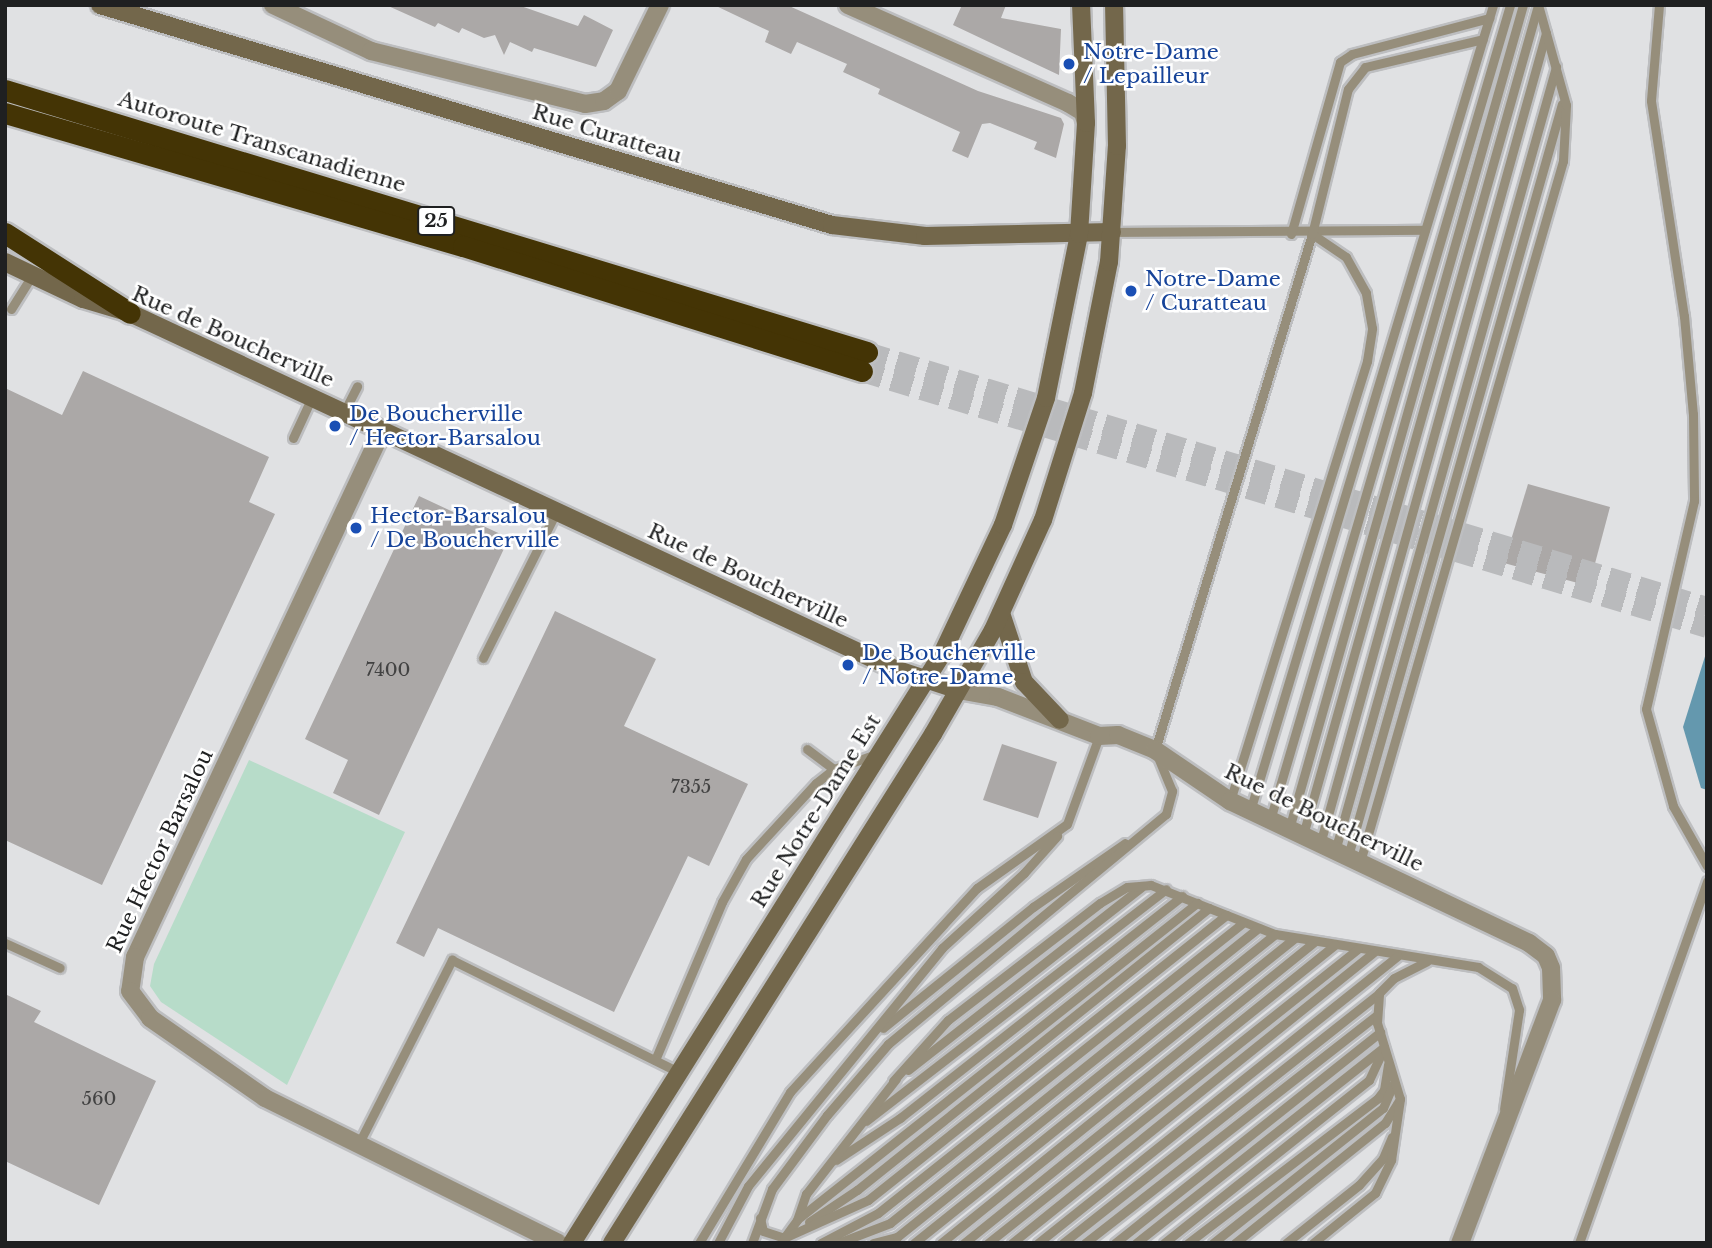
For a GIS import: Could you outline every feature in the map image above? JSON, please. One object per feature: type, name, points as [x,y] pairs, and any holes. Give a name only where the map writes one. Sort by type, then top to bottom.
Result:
[{"type":"highway","name":"Autoroute Transcanadienne","points":[[5,90],[865,361],[5,113]]},
{"type":"highway","points":[[5,233],[130,313]]},
{"type":"main road","name":"Rue Curatteau","points":[[100,5],[831,225],[925,236],[1112,232]]},
{"type":"main road","name":"Rue Notre-Dame Est","points":[[572,1243],[926,680],[977,586],[1030,454],[1055,364],[1079,234],[1086,124],[1081,5]]},
{"type":"main road","points":[[612,1243],[958,690],[1002,613],[1069,445],[1098,325],[1112,232],[1117,121],[1114,5]]},
{"type":"main road","name":"Rue de Boucherville","points":[[5,262],[83,299],[130,313],[556,512],[926,680],[958,690]]},
{"type":"main road","points":[[1002,613],[1024,682],[1060,720]]},
{"type":"street","name":"Rue Curatteau","points":[[273,5],[372,51],[566,102],[604,101],[627,77],[660,5]]},
{"type":"street","points":[[848,5],[1068,103],[1083,113],[1086,124]]},
{"type":"street","name":"Rue Hector Barsalou","points":[[382,431],[129,975],[130,991],[150,1018],[265,1098],[558,1243]]},
{"type":"street","name":"Rue de Boucherville","points":[[958,690],[999,697],[1100,736],[1118,735],[1155,750],[1230,801],[1341,853],[1546,956],[1551,968],[1552,1000],[1499,1141]]},
{"type":"street","points":[[1460,1243],[1499,1141]]},
{"type":"lane","points":[[1250,811],[1493,5]]},
{"type":"lane","points":[[1270,820],[1510,5]]},
{"type":"lane","points":[[1296,832],[1523,5]]},
{"type":"lane","points":[[1296,832],[1538,5]]},
{"type":"lane","points":[[1341,853],[1563,161],[1564,96],[1558,64],[1538,5]]},
{"type":"lane","points":[[1659,5],[1651,101],[1684,316],[1693,414],[1694,501],[1646,709],[1673,806],[1707,866]]},
{"type":"lane","points":[[1291,234],[1340,62],[1352,54],[1489,18]]},
{"type":"lane","points":[[1341,853],[1547,31]]},
{"type":"lane","points":[[752,1243],[772,1189],[888,1044],[1166,814],[1172,791],[1169,775],[1155,750],[1312,234],[1348,89],[1365,68],[1483,40]]},
{"type":"lane","points":[[1341,853],[1558,64]]},
{"type":"lane","points":[[1341,853],[1564,96]]},
{"type":"lane","points":[[1112,232],[1312,234],[1425,230]]},
{"type":"lane","points":[[1230,801],[1371,339],[1366,292],[1346,257],[1312,234]]},
{"type":"lane","points":[[11,309],[32,275]]},
{"type":"lane","points":[[344,412],[357,386]]},
{"type":"lane","points":[[293,438],[312,397]]},
{"type":"lane","points":[[483,658],[556,512]]},
{"type":"lane","points":[[718,1243],[748,1185],[942,948],[1024,873],[1067,824],[1100,736]]},
{"type":"lane","points":[[807,749],[834,769]]},
{"type":"lane","points":[[655,1060],[722,902],[746,859],[776,821],[834,769],[880,753]]},
{"type":"lane","points":[[853,1058],[906,1006],[1022,915],[1166,814]]},
{"type":"lane","points":[[698,1243],[790,1092],[977,888],[1067,824]]},
{"type":"lane","points":[[1579,1243],[1707,881]]},
{"type":"lane","points":[[894,1081],[1142,886]]},
{"type":"lane","points":[[797,1220],[806,1194],[894,1081],[948,1020],[1100,903],[1127,887],[1166,889],[1275,934],[1427,961],[1478,967],[1512,988],[1518,1010],[1499,1141]]},
{"type":"lane","points":[[857,1128],[1166,889]]},
{"type":"lane","points":[[829,1165],[900,1118],[1182,896]]},
{"type":"lane","points":[[784,1238],[797,1220],[1197,903]]},
{"type":"lane","points":[[784,1238],[857,1191],[1209,908]]},
{"type":"lane","points":[[760,1218],[763,1231],[784,1238],[868,1200],[1226,915]]},
{"type":"lane","points":[[821,1243],[878,1213],[1243,923]]},
{"type":"lane","points":[[838,1243],[890,1223],[1258,928]]},
{"type":"lane","points":[[873,1243],[897,1237],[1275,934]]},
{"type":"lane","points":[[914,1243],[1295,938]]},
{"type":"lane","points":[[941,1243],[1315,941]]},
{"type":"lane","points":[[5,943],[60,968]]},
{"type":"lane","points":[[964,1243],[1335,945]]},
{"type":"lane","points":[[988,1243],[1357,949]]},
{"type":"lane","points":[[1012,1243],[1374,952]]},
{"type":"lane","points":[[1038,1243],[1398,956]]},
{"type":"lane","points":[[358,1146],[452,961],[680,1072]]},
{"type":"lane","points":[[1063,1243],[1379,993],[1394,978],[1427,961]]},
{"type":"lane","points":[[1313,1243],[1375,1193],[1391,1160],[1401,1118],[1400,1099],[1380,1032],[1377,1015],[1379,993]]},
{"type":"lane","points":[[1085,1243],[1377,1015]]},
{"type":"lane","points":[[1115,1243],[1380,1032]]},
{"type":"lane","points":[[1136,1243],[1384,1047]]},
{"type":"lane","points":[[1164,1243],[1369,1080],[1384,1047]]},
{"type":"lane","points":[[1188,1243],[1378,1098],[1384,1090],[1388,1059]]},
{"type":"lane","points":[[1213,1243],[1383,1108],[1392,1096],[1394,1078]]},
{"type":"lane","points":[[1235,1243],[1385,1124],[1400,1099]]},
{"type":"lane","points":[[1286,1243],[1359,1185],[1383,1157],[1401,1118]]},
{"type":"lane","points":[[743,1243],[760,1218]]},
{"type":"green space","points":[[249,760],[405,832],[287,1085],[161,1002],[150,986],[154,964]]},
{"type":"water","points":[[1707,650],[1707,790],[1701,788],[1683,727]]},
{"type":"building","points":[[386,5],[518,5],[578,26],[584,15],[613,30],[596,67],[534,48],[532,52],[510,42],[504,55],[495,35],[484,38],[462,28],[459,33],[438,23],[435,27]]},
{"type":"building","points":[[714,5],[787,5],[978,91],[1061,118],[1064,124],[1056,158],[1034,149],[1037,142],[990,123],[982,124],[968,158],[952,151],[960,132],[878,94],[880,89],[843,72],[847,64],[797,42],[791,54],[765,42],[769,31]]},
{"type":"building","points":[[962,5],[1006,5],[1001,18],[1061,29],[1059,75],[953,25]]},
{"type":"building","points":[[83,371],[269,457],[249,502],[275,514],[102,885],[5,840],[5,388],[62,415]]},
{"type":"building","points":[[1528,484],[1610,507],[1589,586],[1504,563]]},
{"type":"building","points":[[419,496],[509,538],[379,815],[333,793],[348,760],[305,739]]},
{"type":"building","points":[[555,611],[656,659],[624,726],[748,784],[709,866],[688,856],[614,1012],[438,928],[424,957],[396,943]]},
{"type":"building","points":[[1002,744],[1057,762],[1038,818],[983,800]]},
{"type":"building","points":[[5,994],[41,1011],[34,1022],[156,1081],[99,1205],[5,1161]]},
{"type":"tunnel","points":[[867,352],[1707,607]]},
{"type":"tunnel","points":[[862,371],[1707,627]]},
{"type":"place","name":"Notre-Dame / Lepailleur","points":[[1069,64]]},
{"type":"place","name":"Notre-Dame / Curatteau","points":[[1131,291]]},
{"type":"place","name":"De Boucherville / Hector-Barsalou","points":[[335,426]]},
{"type":"place","name":"Hector-Barsalou / De Boucherville","points":[[356,528]]},
{"type":"place","name":"De Boucherville / Notre-Dame","points":[[848,665]]}]
